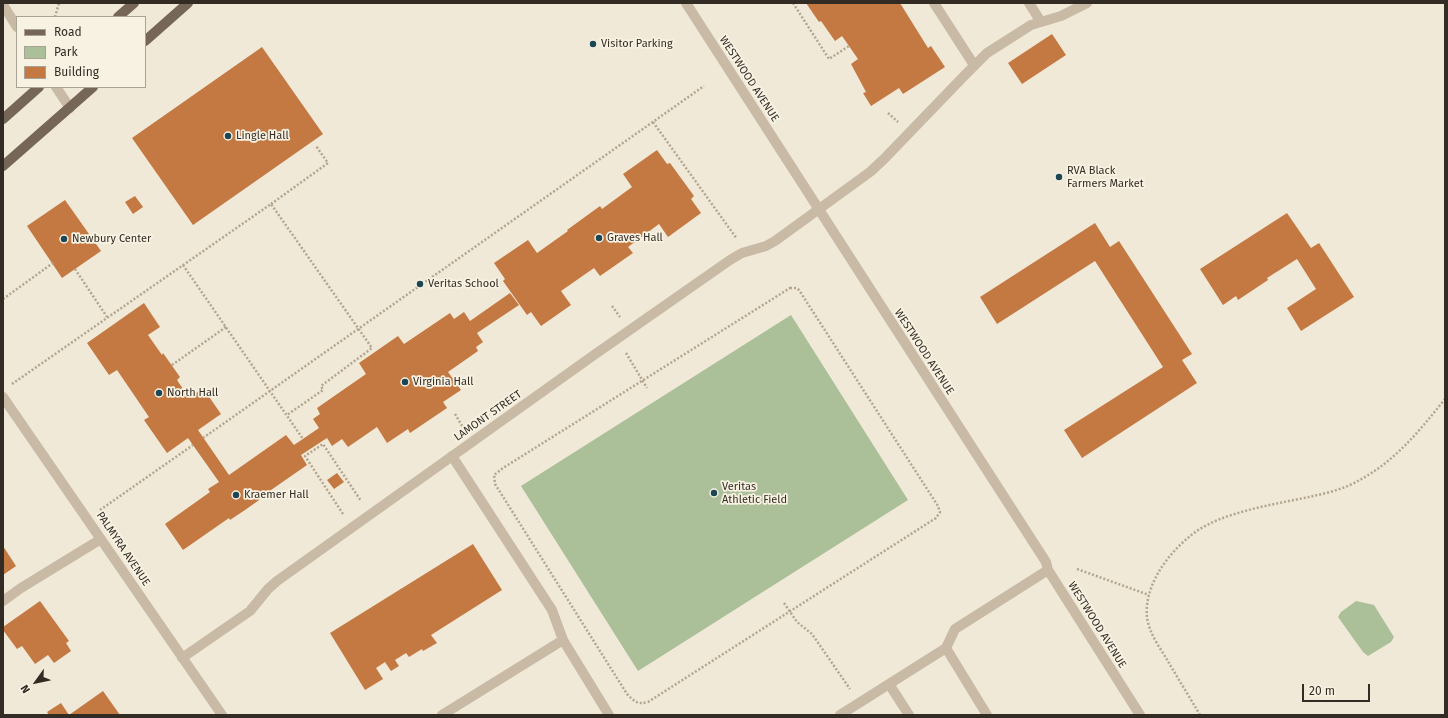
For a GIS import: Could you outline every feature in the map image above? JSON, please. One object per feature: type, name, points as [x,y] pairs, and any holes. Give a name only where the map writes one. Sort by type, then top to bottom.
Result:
[{"type":"main road","points":[[119,16],[134,3]]},
{"type":"main road","points":[[146,40],[188,3]]},
{"type":"main road","points":[[3,119],[38,88]]},
{"type":"main road","points":[[3,166],[92,88]]},
{"type":"street","name":"WESTWOOD AVENUE","points":[[686,3],[1046,562],[1048,570],[1140,715]]},
{"type":"street","points":[[934,3],[974,65]]},
{"type":"street","points":[[1029,3],[1041,22]]},
{"type":"street","name":"LAMONT STREET","points":[[182,658],[245,615],[254,607],[273,584],[452,456],[730,260],[742,253],[766,246],[876,167],[986,53],[1024,28],[1061,16],[1087,3]]},
{"type":"street","points":[[3,5],[16,25]]},
{"type":"street","points":[[57,88],[70,108]]},
{"type":"street","name":"PALMYRA AVENUE","points":[[3,397],[222,715]]},
{"type":"street","points":[[452,456],[552,610],[563,640],[608,715]]},
{"type":"street","points":[[3,601],[21,588],[101,539]]},
{"type":"street","points":[[840,715],[946,648],[955,629],[1048,570]]},
{"type":"street","points":[[442,715],[563,640]]},
{"type":"street","points":[[946,648],[987,715]]},
{"type":"street","points":[[890,684],[909,715]]},
{"type":"path","points":[[56,16],[59,3]]},
{"type":"path","points":[[793,3],[829,59],[849,46]]},
{"type":"path","points":[[203,438],[704,86]]},
{"type":"path","points":[[888,113],[902,126]]},
{"type":"path","points":[[653,122],[726,224]]},
{"type":"path","points":[[9,386],[328,163],[316,146]]},
{"type":"path","points":[[271,204],[372,348],[321,386],[323,390],[287,415]]},
{"type":"path","points":[[3,299],[52,263]]},
{"type":"path","points":[[183,265],[303,439]]},
{"type":"path","points":[[76,269],[107,317]]},
{"type":"path","points":[[790,288],[796,288],[799,290],[938,506],[940,512],[936,518],[789,611],[648,702],[642,704],[635,703],[623,688],[495,484],[494,475],[790,288]]},
{"type":"path","points":[[612,306],[622,320]]},
{"type":"path","points":[[172,365],[226,327]]},
{"type":"path","points":[[632,362],[648,388]]},
{"type":"path","points":[[1200,715],[1152,635],[1147,617],[1149,595],[1156,578],[1167,560],[1184,541],[1201,528],[1216,520],[1239,513],[1330,492],[1349,486],[1368,476],[1399,452],[1415,437],[1445,399]]},
{"type":"path","points":[[455,414],[465,429]]},
{"type":"path","points":[[352,527],[305,456],[311,450],[323,444],[370,515]]},
{"type":"path","points":[[88,519],[193,445]]},
{"type":"path","points":[[1076,569],[1149,595]]},
{"type":"path","points":[[784,603],[797,622],[812,634],[859,703]]},
{"type":"green space","name":"Veritas Athletic Field","points":[[791,315],[908,500],[638,671],[521,486]]},
{"type":"green space","points":[[1356,601],[1374,605],[1394,637],[1391,642],[1368,656],[1363,652],[1338,617],[1341,612]]},
{"type":"building","points":[[806,3],[900,3],[928,48],[931,46],[945,67],[903,94],[899,88],[871,106],[863,93],[866,92],[851,64],[858,59],[842,36],[835,41]]},
{"type":"building","points":[[1052,34],[1066,55],[1022,84],[1008,63]]},
{"type":"building","name":"Lingle Hall","points":[[262,47],[323,134],[193,225],[132,138]]},
{"type":"building","name":"Graves Hall","points":[[657,150],[667,164],[670,163],[694,196],[691,199],[701,213],[668,237],[659,224],[628,247],[633,253],[600,276],[594,268],[561,291],[571,305],[541,326],[531,312],[527,315],[503,281],[505,279],[494,263],[528,240],[537,253],[600,206],[602,209],[632,187],[623,174]]},
{"type":"building","points":[[135,196],[143,207],[133,214],[125,202]]},
{"type":"building","name":"Newbury Center","points":[[65,200],[101,251],[62,278],[27,226]]},
{"type":"building","points":[[1287,213],[1311,248],[1319,243],[1354,297],[1301,331],[1287,308],[1316,289],[1297,259],[1267,278],[1268,280],[1238,300],[1236,296],[1223,305],[1200,269]]},
{"type":"building","points":[[1095,223],[1110,247],[1119,241],[1192,354],[1182,360],[1197,383],[1082,458],[1064,430],[1163,367],[1095,261],[997,324],[980,297]]},
{"type":"building","points":[[510,293],[519,305],[477,333],[483,342],[476,347],[478,351],[448,372],[461,390],[443,402],[447,408],[410,433],[408,429],[387,443],[377,427],[348,447],[342,439],[332,446],[327,438],[301,455],[307,465],[245,510],[230,520],[229,518],[183,550],[165,524],[210,492],[208,489],[219,482],[188,438],[167,453],[144,420],[149,417],[117,370],[109,375],[87,343],[144,303],[160,327],[148,335],[180,377],[177,380],[189,398],[203,388],[221,414],[198,430],[229,475],[286,435],[294,445],[319,428],[313,419],[320,414],[317,408],[366,374],[359,363],[398,336],[404,344],[450,313],[454,319],[464,312],[470,321]]},
{"type":"building","points":[[337,473],[344,482],[334,489],[327,480]]},
{"type":"building","points":[[473,544],[502,590],[431,635],[437,643],[423,651],[422,649],[409,657],[406,653],[395,660],[399,666],[391,671],[385,662],[376,668],[383,679],[365,690],[330,633]]},
{"type":"building","points":[[3,546],[16,566],[3,575]]},
{"type":"building","points":[[40,601],[69,641],[66,643],[71,651],[54,663],[48,655],[35,664],[22,646],[17,649],[3,630],[3,627]]},
{"type":"building","points":[[103,691],[120,715],[69,715]]},
{"type":"building","points":[[61,703],[69,715],[49,715],[47,712]]},
{"type":"place","name":"Visitor Parking","points":[[593,44]]},
{"type":"place","name":"Lingle Hall","points":[[228,136]]},
{"type":"place","name":"RVA Black Farmers Market","points":[[1059,177]]},
{"type":"place","name":"Graves Hall","points":[[599,238]]},
{"type":"place","name":"Newbury Center","points":[[64,239]]},
{"type":"place","name":"Veritas School","points":[[420,284]]},
{"type":"place","name":"Virginia Hall","points":[[405,382]]},
{"type":"place","name":"North Hall","points":[[159,393]]},
{"type":"place","name":"Veritas Athletic Field","points":[[714,493]]},
{"type":"place","name":"Kraemer Hall","points":[[236,495]]}]
